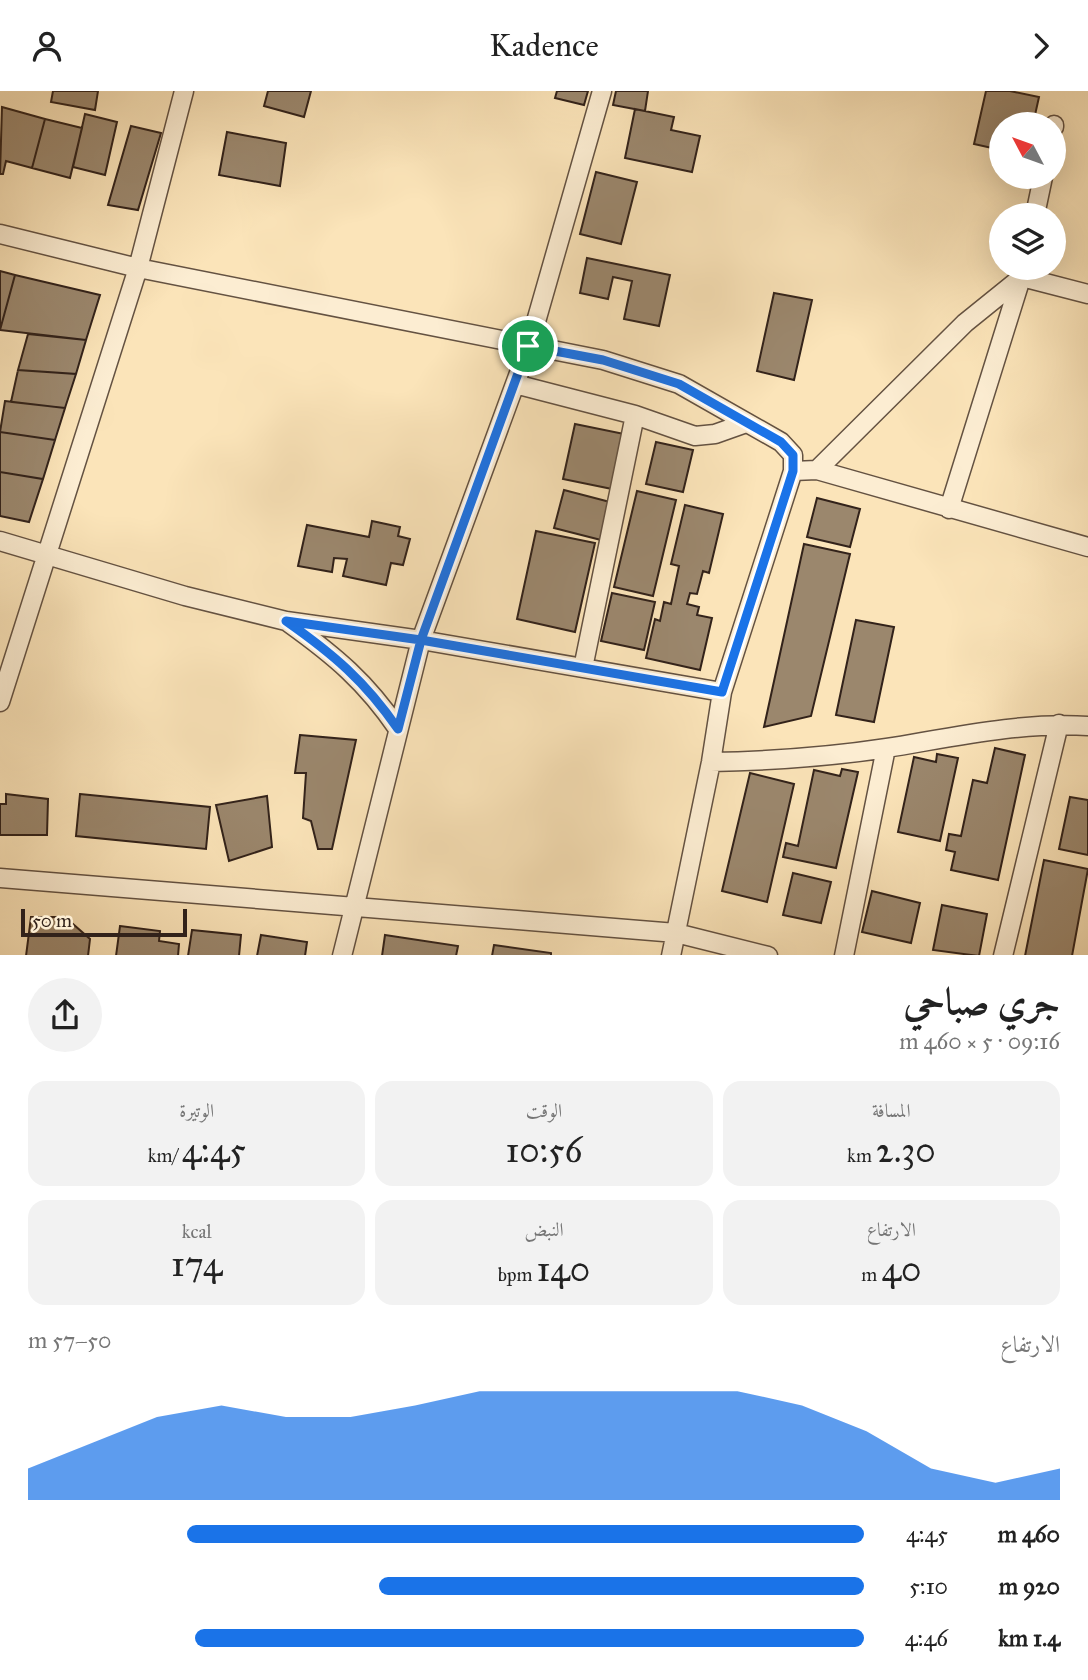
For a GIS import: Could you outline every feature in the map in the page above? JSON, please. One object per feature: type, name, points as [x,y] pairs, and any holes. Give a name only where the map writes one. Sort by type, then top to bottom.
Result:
[{"type":"street","points":[[0,702],[138,268],[184,91]]},
{"type":"street","points":[[342,955],[352,906],[421,640],[528,346],[603,91]]},
{"type":"street","points":[[0,233],[138,268],[603,360],[679,384],[781,442],[793,455],[793,471],[722,692],[711,762],[671,955]]},
{"type":"street","points":[[817,470],[965,323],[1014,280]]},
{"type":"street","points":[[949,509],[1021,280]]},
{"type":"street","points":[[1048,280],[1088,293]]},
{"type":"street","points":[[515,384],[635,415],[695,436],[746,423]]},
{"type":"street","points":[[583,668],[635,415]]},
{"type":"street","points":[[793,471],[817,470],[1088,547]]},
{"type":"street","points":[[0,541],[185,596],[286,621],[421,640],[722,692]]},
{"type":"street","points":[[286,621],[337,657],[372,692],[398,729]]},
{"type":"street","points":[[711,762],[774,761],[886,748],[1005,727],[1059,724],[1088,726]]},
{"type":"street","points":[[1003,955],[1059,724]]},
{"type":"street","points":[[844,955],[886,748]]},
{"type":"street","points":[[0,879],[676,933],[768,955]]},
{"type":"building","points":[[53,91],[98,91],[95,110],[51,102]]},
{"type":"building","points":[[268,91],[311,91],[304,117],[264,106]]},
{"type":"building","points":[[557,91],[588,91],[584,105],[555,98]]},
{"type":"building","points":[[616,91],[648,91],[645,111],[613,105]]},
{"type":"building","points":[[986,91],[1010,91],[1039,97],[1036,112],[989,112],[989,147],[974,144]]},
{"type":"building","points":[[2,107],[45,119],[32,168],[6,161],[3,174],[0,174]]},
{"type":"building","points":[[635,109],[674,117],[671,130],[700,136],[692,172],[625,158]]},
{"type":"building","points":[[85,114],[117,122],[105,175],[73,167]]},
{"type":"building","points":[[45,119],[82,128],[70,178],[32,168]]},
{"type":"building","points":[[131,126],[161,133],[138,210],[108,205]]},
{"type":"building","points":[[227,132],[286,143],[280,186],[219,175]]},
{"type":"building","points":[[596,172],[637,182],[621,244],[580,234]]},
{"type":"building","points":[[587,258],[670,275],[659,326],[624,319],[632,281],[613,277],[608,299],[580,293]]},
{"type":"building","points":[[0,271],[15,275],[0,330]]},
{"type":"building","points":[[15,275],[100,295],[86,340],[0,330]]},
{"type":"building","points":[[774,293],[812,300],[794,380],[757,371]]},
{"type":"building","points":[[28,334],[86,340],[76,374],[18,370]]},
{"type":"building","points":[[18,370],[76,374],[65,408],[11,402]]},
{"type":"building","points":[[5,401],[65,408],[55,440],[0,432]]},
{"type":"building","points":[[575,424],[629,435],[617,490],[563,479]]},
{"type":"building","points":[[0,432],[55,440],[43,479],[0,472]]},
{"type":"building","points":[[656,442],[693,450],[683,492],[646,484]]},
{"type":"building","points":[[0,472],[43,479],[29,522],[0,516]]},
{"type":"building","points":[[564,490],[610,502],[601,540],[554,528]]},
{"type":"building","points":[[637,491],[676,500],[653,596],[614,587]]},
{"type":"building","points":[[817,498],[860,509],[850,547],[807,537]]},
{"type":"building","points":[[685,505],[723,514],[709,573],[703,571],[697,594],[690,593],[687,604],[699,607],[697,615],[712,618],[700,670],[646,658],[655,619],[660,621],[664,602],[671,604],[679,566],[671,564]]},
{"type":"building","points":[[372,521],[400,527],[398,536],[410,539],[403,565],[391,563],[386,585],[343,576],[347,559],[334,558],[332,572],[298,566],[307,525],[369,537]]},
{"type":"building","points":[[536,531],[595,543],[575,632],[517,619]]},
{"type":"building","points":[[804,544],[850,554],[811,716],[764,727]]},
{"type":"building","points":[[612,593],[655,602],[644,650],[601,641]]},
{"type":"building","points":[[856,620],[894,627],[874,722],[836,715]]},
{"type":"building","points":[[300,735],[356,740],[332,849],[318,849],[311,821],[303,818],[306,773],[295,773]]},
{"type":"building","points":[[995,748],[1025,755],[998,880],[951,870],[955,852],[946,850],[949,834],[961,836],[973,780],[987,783]]},
{"type":"building","points":[[937,754],[958,758],[940,841],[898,832],[914,757],[936,762]]},
{"type":"building","points":[[842,769],[858,772],[836,868],[783,857],[786,843],[798,846],[814,770],[840,776]]},
{"type":"building","points":[[750,773],[794,784],[767,902],[722,891]]},
{"type":"building","points":[[6,794],[48,799],[47,835],[0,835],[0,804],[6,804]]},
{"type":"building","points":[[80,794],[210,807],[206,849],[76,836]]},
{"type":"building","points":[[267,796],[272,847],[229,861],[216,805]]},
{"type":"building","points":[[1070,797],[1088,800],[1088,855],[1059,849]]},
{"type":"building","points":[[1044,860],[1088,869],[1072,955],[1025,955]]},
{"type":"building","points":[[793,873],[831,882],[821,923],[783,915]]},
{"type":"building","points":[[872,891],[920,903],[911,943],[862,932]]},
{"type":"building","points":[[942,905],[987,914],[979,955],[933,950]]},
{"type":"building","points":[[31,917],[65,917],[90,939],[88,955],[26,955]]},
{"type":"building","points":[[120,926],[160,931],[159,941],[179,944],[178,955],[116,955]]},
{"type":"building","points":[[192,930],[241,935],[239,955],[188,955]]},
{"type":"building","points":[[261,935],[307,942],[305,955],[257,955]]},
{"type":"building","points":[[385,935],[458,946],[456,955],[382,955]]},
{"type":"building","points":[[494,945],[551,953],[551,955],[492,955]]},
{"type":"route","points":[[528,346],[421,640],[286,621],[337,657],[372,692],[398,729],[421,640],[722,692],[793,471],[793,455],[781,442],[679,384],[603,360],[528,346]]}]
